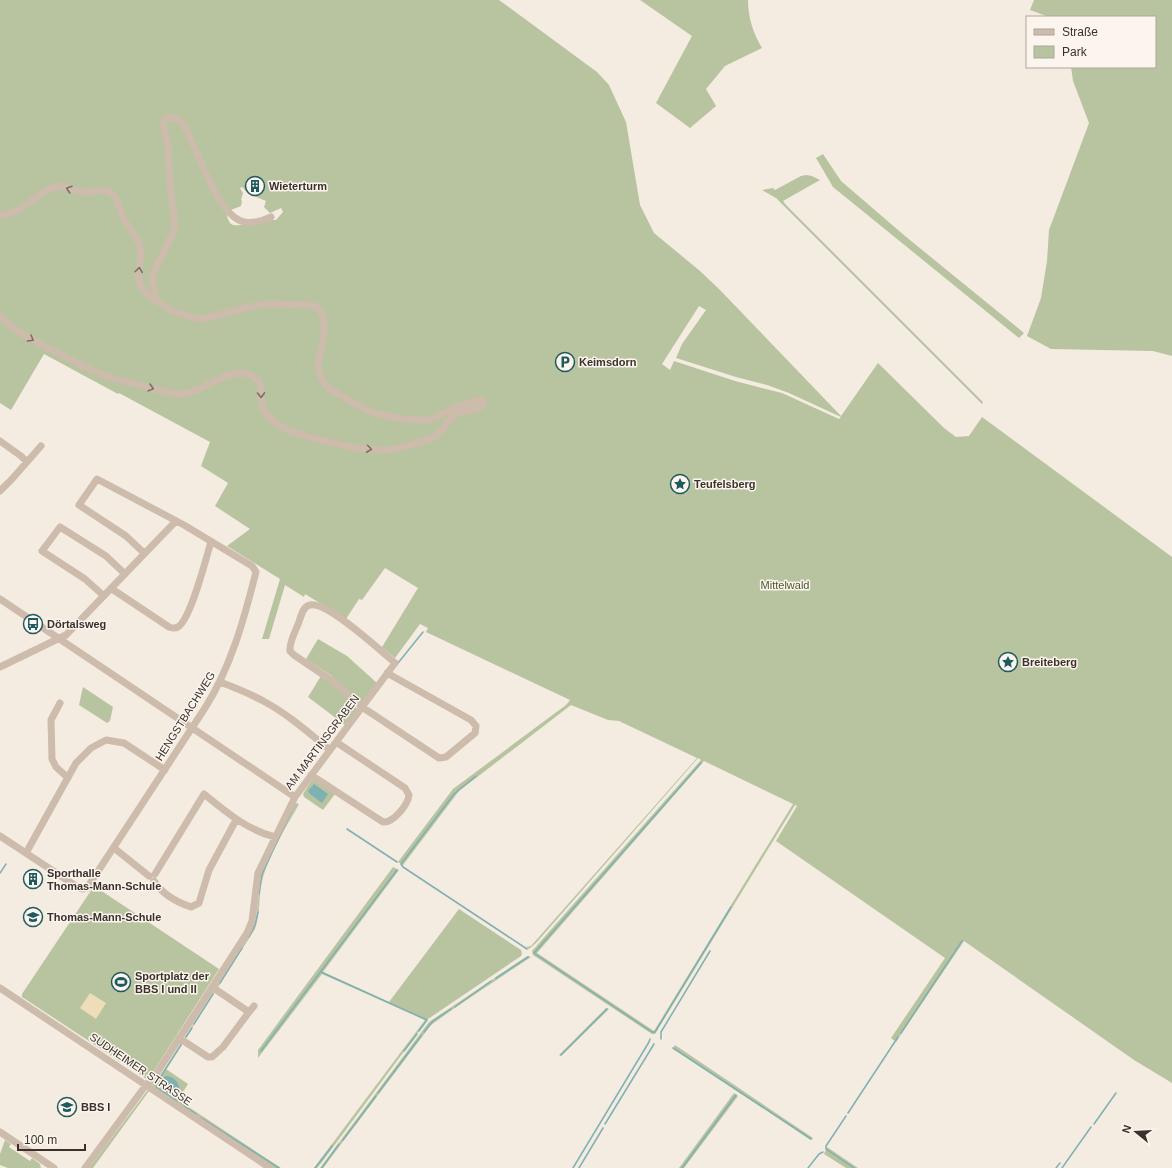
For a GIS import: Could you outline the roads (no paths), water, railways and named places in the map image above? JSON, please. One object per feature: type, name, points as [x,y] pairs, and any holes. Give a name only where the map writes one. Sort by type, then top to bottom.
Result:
[{"type":"street","points":[[157,301],[152,280],[153,273],[173,233],[175,225],[170,186],[168,144],[163,125],[165,119],[172,117],[182,124],[208,179],[227,211],[237,219],[244,222],[256,222],[271,217]]},
{"type":"street","points":[[0,215],[6,215],[16,211],[56,186],[84,192],[104,190],[112,192],[126,222],[140,245],[138,274],[139,284],[146,294],[157,301],[182,315],[201,319],[265,304],[313,306],[320,310],[324,320],[324,335],[318,361],[319,372],[326,386],[335,392],[370,412],[403,419],[431,419],[459,406],[482,399],[483,404],[479,408],[463,411],[457,414],[432,438],[397,448],[381,450],[340,445],[294,433],[276,423],[264,410],[261,403],[261,388],[259,382],[255,377],[250,375],[239,374],[227,376],[192,393],[179,394],[168,392],[110,377],[92,370],[30,339],[10,327],[0,316]]},
{"type":"street","points":[[0,441],[27,462]]},
{"type":"street","points":[[0,491],[41,446]]},
{"type":"street","points":[[112,589],[169,627],[174,628],[179,626],[192,604],[211,542],[184,525],[175,522],[96,479],[79,505],[126,536],[144,553]]},
{"type":"street","points":[[0,667],[66,635],[175,522]]},
{"type":"street","points":[[104,596],[85,579],[42,551],[60,527],[106,556],[126,574]]},
{"type":"street","name":"HENGSTBACHWEG","points":[[26,853],[79,888],[84,889],[89,886],[192,728],[220,682],[240,628],[256,572],[252,566],[211,542]]},
{"type":"street","points":[[0,598],[295,797]]},
{"type":"street","name":"AM MARTINSGRABEN","points":[[86,1168],[146,1085],[153,1079],[250,926],[258,875],[295,797],[362,707],[395,662],[356,629],[332,612],[313,604],[307,606],[291,644],[290,651],[337,684],[362,707]]},
{"type":"street","points":[[362,707],[439,758],[446,757],[475,733],[475,724],[469,718],[387,673]]},
{"type":"street","points":[[220,682],[251,694],[273,707],[330,750]]},
{"type":"street","points":[[60,703],[51,720],[52,760],[56,767],[67,777]]},
{"type":"street","points":[[0,836],[26,853],[76,763],[90,748],[106,740],[124,743],[165,770]]},
{"type":"street","points":[[311,775],[382,822],[392,820],[406,803],[409,795],[403,786],[336,742]]},
{"type":"street","points":[[152,877],[204,794],[236,820],[264,834],[275,837]]},
{"type":"street","points":[[114,848],[152,877],[159,889],[176,902],[191,907],[199,903],[209,870],[236,820]]},
{"type":"street","points":[[212,987],[249,1012]]},
{"type":"street","name":"SUDHEIMER STRASSE","points":[[0,988],[270,1168]]},
{"type":"street","points":[[179,1038],[208,1057],[212,1057],[224,1047],[254,1006]]},
{"type":"street","points":[[0,1132],[54,1168]]},
{"type":"water","points":[[314,784],[328,794],[322,803],[308,791]]},
{"type":"water","points":[[165,1076],[176,1080],[180,1091],[173,1091],[163,1085],[163,1079]]},
{"type":"waterway","points":[[398,663],[423,632]]},
{"type":"waterway","points":[[701,763],[534,953],[652,1032],[655,1032],[731,907]]},
{"type":"waterway","points":[[476,776],[454,794],[401,864],[403,867],[527,949]]},
{"type":"waterway","points":[[259,894],[262,874],[291,812]]},
{"type":"waterway","points":[[347,829],[397,862]]},
{"type":"waterway","points":[[0,873],[6,864]]},
{"type":"waterway","points":[[261,1051],[397,870]]},
{"type":"waterway","points":[[249,937],[255,925],[258,912]]},
{"type":"waterway","points":[[901,1033],[962,941]]},
{"type":"waterway","points":[[220,983],[242,948]]},
{"type":"waterway","points":[[661,1039],[661,1032],[710,951]]},
{"type":"waterway","points":[[496,978],[528,957]]},
{"type":"waterway","points":[[321,972],[427,1020],[419,1031]]},
{"type":"waterway","points":[[455,1007],[491,981]]},
{"type":"waterway","points":[[194,1024],[213,994]]},
{"type":"waterway","points":[[424,1032],[433,1021],[451,1009]]},
{"type":"waterway","points":[[561,1055],[607,1009]]},
{"type":"waterway","points":[[186,1037],[192,1028]]},
{"type":"waterway","points":[[404,1051],[417,1034]]},
{"type":"waterway","points":[[378,1093],[421,1036]]},
{"type":"waterway","points":[[848,1113],[898,1037]]},
{"type":"waterway","points":[[573,1168],[650,1039]]},
{"type":"waterway","points":[[605,1124],[654,1044]]},
{"type":"waterway","points":[[156,1084],[181,1045]]},
{"type":"waterway","points":[[673,1048],[811,1139]]},
{"type":"waterway","points":[[156,1087],[177,1101]]},
{"type":"waterway","points":[[1094,1124],[1116,1093]]},
{"type":"waterway","points":[[682,1168],[736,1095]]},
{"type":"waterway","points":[[343,1140],[376,1096]]},
{"type":"waterway","points":[[184,1106],[196,1114]]},
{"type":"waterway","points":[[846,1116],[826,1146],[826,1149],[854,1168]]},
{"type":"waterway","points":[[201,1118],[279,1168]]},
{"type":"waterway","points":[[1062,1168],[1091,1127]]},
{"type":"waterway","points":[[579,1168],[603,1128]]},
{"type":"waterway","points":[[322,1168],[339,1144]]},
{"type":"waterway","points":[[315,1168],[332,1146]]},
{"type":"waterway","points":[[808,1168],[819,1154],[823,1152]]},
{"type":"waterway","points":[[1056,1168],[1060,1163]]},
{"type":"place","name":"Wieterturm","points":[[255,186]]},
{"type":"place","name":"Keimsdorn","points":[[565,362]]},
{"type":"place","name":"Teufelsberg","points":[[680,484]]},
{"type":"place","name":"Dörtalsweg","points":[[33,624]]},
{"type":"place","name":"Breiteberg","points":[[1008,662]]},
{"type":"place","name":"Sporthalle Thomas-Mann-Schule","points":[[33,879]]},
{"type":"place","name":"Thomas-Mann-Schule","points":[[33,917]]},
{"type":"place","name":"Sportplatz der BBS I und II","points":[[121,982]]},
{"type":"place","name":"BBS I","points":[[67,1107]]},
{"type":"park label","name":"Mittelwald","points":[[785,585]]}]
